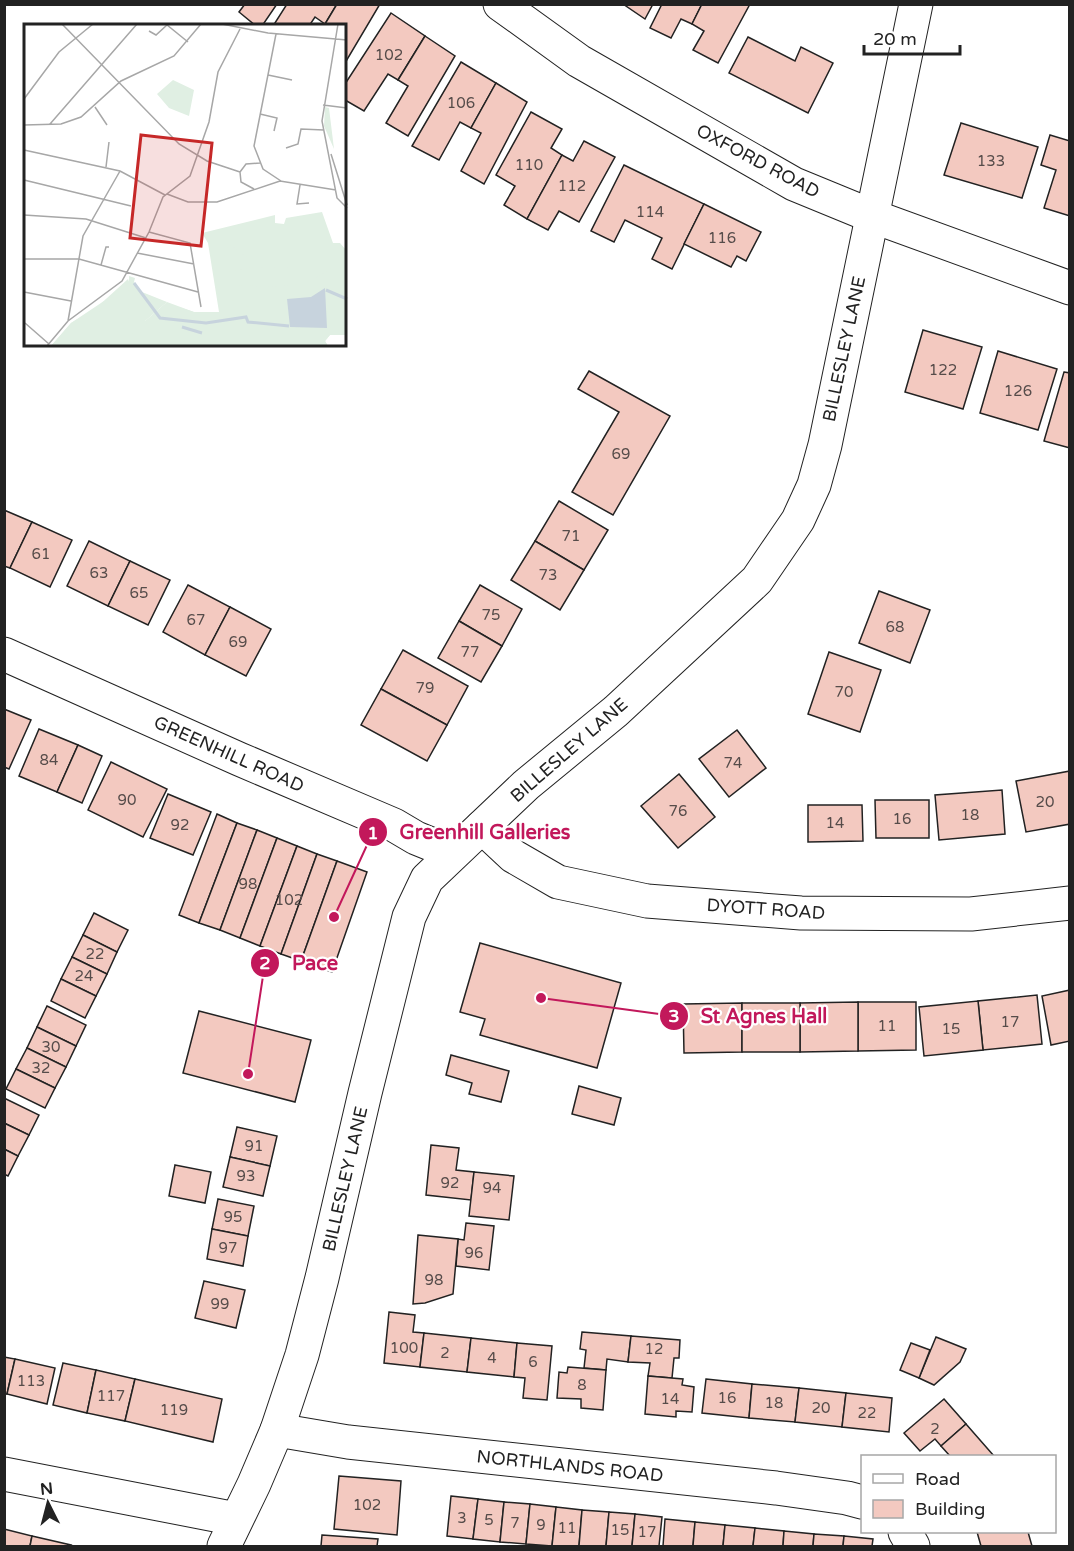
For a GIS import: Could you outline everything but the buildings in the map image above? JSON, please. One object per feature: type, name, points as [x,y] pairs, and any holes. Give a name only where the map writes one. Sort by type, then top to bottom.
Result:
[{"type":"street","name":"OXFORD ROAD","points":[[500,4],[579,61],[794,184],[872,216],[1070,288]]},
{"type":"street","name":"BILLESLEY LANE","points":[[230,1533],[277,1430],[302,1355],[409,916],[427,879],[526,785],[616,711],[757,580],[798,520],[814,485],[825,445],[916,4]]},
{"type":"street","name":"GREENHILL ROAD","points":[[4,654],[394,825],[416,838],[453,854]]},
{"type":"street","name":"DYOTT ROAD","points":[[482,827],[513,856],[558,882],[647,901],[801,913],[971,914],[1070,903]]},
{"type":"street","name":"NORTHLANDS ROAD","points":[[277,1430],[348,1442],[776,1488],[847,1498],[861,1503]]},
{"type":"street","points":[[4,1474],[230,1533]]},
{"type":"place","name":"Greenhill Galleries","points":[[334,917]]},
{"type":"place","name":"St Agnes Hall","points":[[541,998]]},
{"type":"place","name":"Pace","points":[[248,1074]]}]
